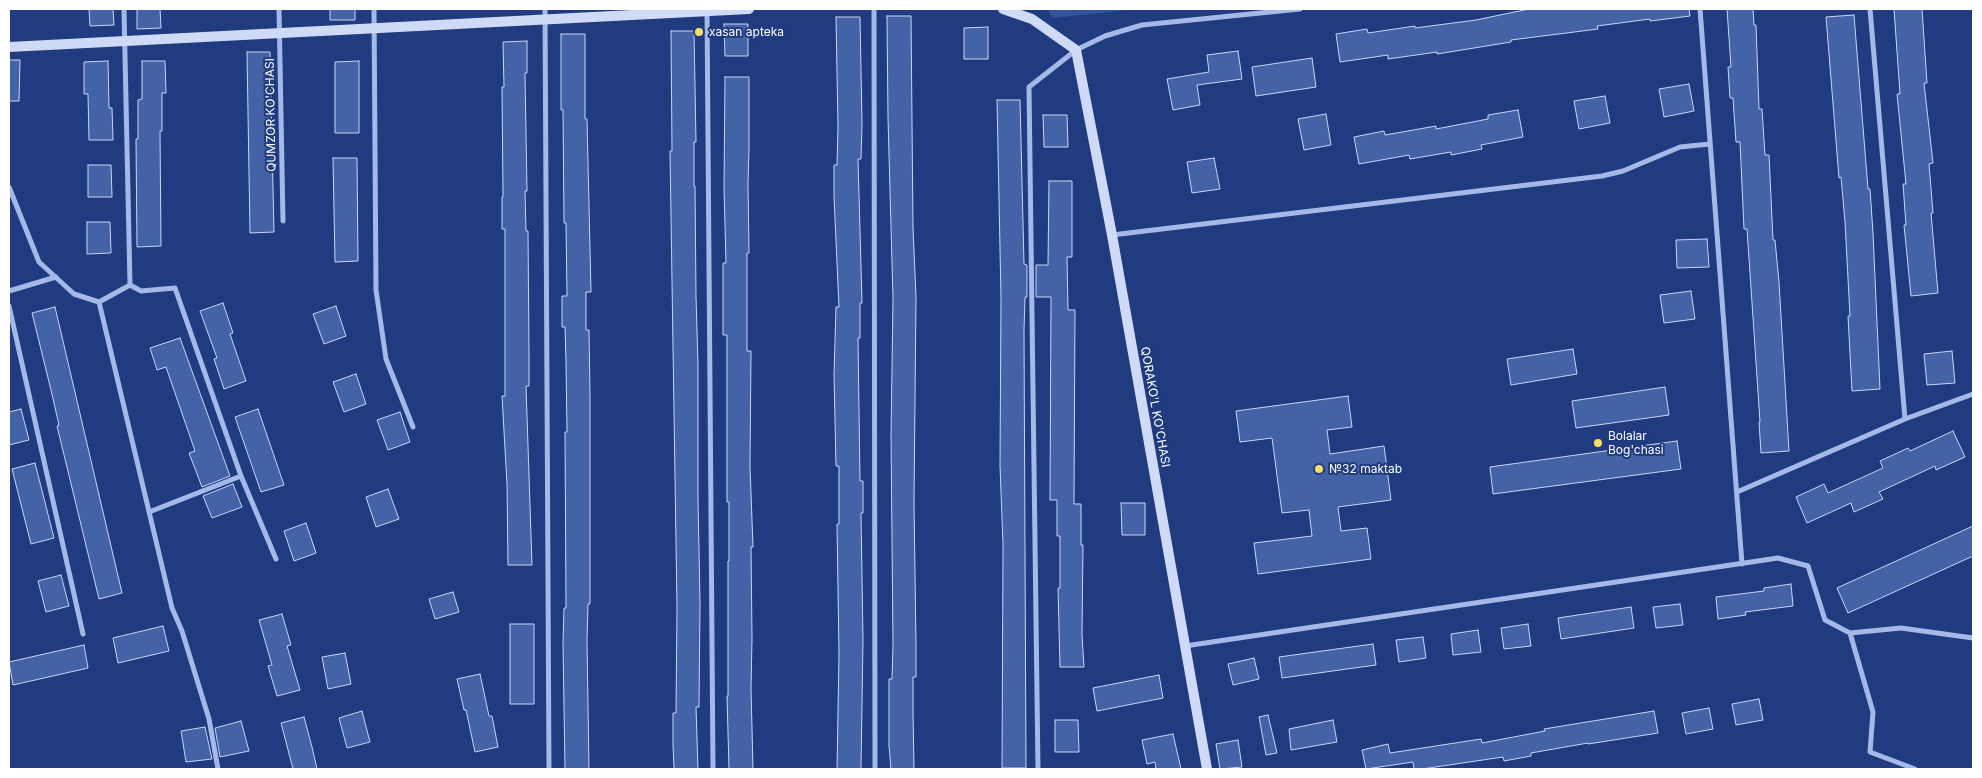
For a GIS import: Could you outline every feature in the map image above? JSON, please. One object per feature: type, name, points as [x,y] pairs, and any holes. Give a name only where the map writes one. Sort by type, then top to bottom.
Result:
[{"type":"street","points":[[124,9],[130,285]]},
{"type":"street","name":"QUMZOR KO'CHASI","points":[[279,9],[283,221]]},
{"type":"street","points":[[374,9],[376,290],[386,359],[413,427]]},
{"type":"street","points":[[545,9],[550,769]]},
{"type":"street","points":[[9,47],[748,9]]},
{"type":"street","points":[[874,9],[875,769]]},
{"type":"street","points":[[1003,9],[1032,19],[1076,50]]},
{"type":"street","points":[[1038,769],[1029,87],[1076,50],[1105,36],[1142,25],[1300,9]]},
{"type":"street","points":[[1700,9],[1742,564]]},
{"type":"street","points":[[1870,9],[1905,419]]},
{"type":"street","points":[[707,10],[713,769]]},
{"type":"street","name":"QORAKO'L KO'CHASI","points":[[1076,50],[1112,235],[1207,769]]},
{"type":"street","points":[[1112,235],[1602,176],[1623,171],[1680,147],[1710,144]]},
{"type":"street","points":[[9,187],[39,262],[74,294],[99,302],[130,285]]},
{"type":"street","points":[[9,292],[56,277]]},
{"type":"street","points":[[130,285],[141,291],[175,288],[241,476],[276,560]]},
{"type":"street","points":[[99,302],[172,608],[182,631],[209,719],[218,769]]},
{"type":"street","points":[[9,306],[83,634]]},
{"type":"street","points":[[1737,492],[1905,419],[1973,394]]},
{"type":"street","points":[[149,512],[241,476]]},
{"type":"street","points":[[1184,647],[1778,558],[1808,566],[1825,620],[1850,633],[1901,628],[1973,638]]},
{"type":"street","points":[[1850,633],[1874,712],[1870,752],[1915,769]]},
{"type":"shaded area","points":[[1048,9],[1139,9],[1052,18]]},
{"type":"building","points":[[89,9],[113,9],[114,25],[90,26]]},
{"type":"building","points":[[137,9],[160,9],[161,28],[137,29]]},
{"type":"building","points":[[330,9],[355,9],[355,20],[330,20]]},
{"type":"building","points":[[1529,9],[1689,9],[1690,16],[1597,26],[1598,29],[1511,40],[1511,42],[1437,54],[1437,52],[1388,59],[1388,55],[1340,62],[1336,34],[1367,29],[1368,33],[1415,26],[1415,28],[1476,20]]},
{"type":"building","points":[[1727,9],[1753,9],[1754,25],[1756,25],[1759,109],[1762,109],[1765,155],[1769,155],[1773,240],[1775,240],[1779,282],[1789,451],[1761,453],[1747,229],[1744,229],[1740,142],[1736,142],[1733,98],[1730,98],[1728,67],[1731,67]]},
{"type":"building","points":[[1894,9],[1922,9],[1927,83],[1924,83],[1933,163],[1929,164],[1938,293],[1911,296],[1904,225],[1906,225],[1903,184],[1906,184],[1897,94],[1900,94]]},
{"type":"building","points":[[1854,15],[1868,189],[1870,189],[1880,389],[1852,391],[1845,222],[1841,177],[1839,178],[1826,17]]},
{"type":"building","points":[[887,16],[911,16],[913,228],[916,297],[914,503],[916,677],[913,677],[914,769],[891,769],[889,746],[889,679],[892,679],[893,645],[891,435],[893,299]]},
{"type":"building","points":[[836,17],[860,17],[862,124],[861,159],[858,159],[862,303],[860,303],[860,338],[858,338],[860,481],[863,481],[863,513],[861,513],[863,640],[861,769],[837,769],[839,654],[837,524],[839,524],[839,466],[836,466],[834,375],[836,307],[839,307],[834,197],[834,165],[837,165],[838,127]]},
{"type":"building","points":[[724,24],[748,24],[748,56],[725,56]]},
{"type":"building","points":[[988,27],[988,59],[964,59],[964,28]]},
{"type":"building","points":[[671,31],[694,31],[696,142],[694,142],[694,186],[700,603],[699,707],[696,707],[698,769],[674,769],[673,745],[673,713],[676,713],[677,608],[670,151],[672,151]]},
{"type":"building","points":[[561,34],[585,34],[585,119],[587,119],[591,292],[586,292],[586,330],[589,330],[590,395],[590,604],[588,604],[587,640],[589,769],[565,769],[563,644],[564,608],[566,608],[565,432],[567,432],[565,327],[562,327],[562,296],[567,296],[563,110],[561,110]]},
{"type":"building","points":[[527,41],[527,73],[525,73],[527,191],[525,191],[526,231],[528,231],[529,386],[526,386],[532,565],[508,565],[507,484],[502,396],[505,396],[505,229],[502,229],[503,42]]},
{"type":"building","points":[[1238,51],[1242,79],[1197,85],[1200,105],[1173,110],[1167,79],[1209,72],[1207,55]]},
{"type":"building","points":[[247,52],[270,52],[274,232],[250,233]]},
{"type":"building","points":[[1312,58],[1316,87],[1256,96],[1252,67]]},
{"type":"building","points":[[9,60],[20,60],[19,101],[9,101]]},
{"type":"building","points":[[108,61],[109,108],[112,108],[113,140],[89,140],[88,94],[84,94],[84,62]]},
{"type":"building","points":[[142,61],[165,61],[166,93],[162,93],[162,131],[160,131],[161,246],[137,247],[136,139],[138,139],[138,100],[142,99]]},
{"type":"building","points":[[359,61],[359,133],[335,133],[335,62]]},
{"type":"building","points":[[725,77],[749,77],[747,351],[751,351],[750,467],[753,547],[751,547],[751,688],[753,769],[729,769],[727,696],[729,502],[727,502],[727,335],[723,335],[723,263],[726,263],[724,187]]},
{"type":"building","points":[[1689,84],[1694,111],[1664,117],[1659,89]]},
{"type":"building","points":[[1605,96],[1610,123],[1579,129],[1574,101]]},
{"type":"building","points":[[997,100],[1020,100],[1024,264],[1027,265],[1024,330],[1026,768],[1002,768],[1003,545],[1000,465],[1001,298]]},
{"type":"building","points":[[1518,110],[1523,137],[1481,145],[1482,149],[1451,155],[1451,152],[1410,159],[1409,155],[1359,164],[1354,137],[1384,131],[1385,135],[1436,126],[1436,129],[1488,119],[1488,115]]},
{"type":"building","points":[[1326,114],[1331,145],[1304,150],[1298,119]]},
{"type":"building","points":[[1043,115],[1067,115],[1068,147],[1044,147]]},
{"type":"building","points":[[333,158],[357,158],[358,261],[335,262]]},
{"type":"building","points":[[1214,158],[1220,189],[1192,193],[1187,162]]},
{"type":"building","points":[[88,165],[111,165],[112,197],[88,197]]},
{"type":"building","points":[[1049,181],[1072,181],[1072,257],[1067,257],[1068,310],[1075,310],[1074,504],[1081,504],[1084,667],[1060,667],[1058,588],[1060,588],[1060,536],[1057,536],[1057,500],[1050,500],[1051,297],[1036,297],[1036,265],[1048,265]]},
{"type":"building","points":[[87,222],[110,222],[111,253],[87,254]]},
{"type":"building","points":[[1707,239],[1709,267],[1677,268],[1676,240]]},
{"type":"building","points":[[1691,291],[1695,319],[1664,323],[1660,295]]},
{"type":"building","points":[[223,303],[233,333],[230,334],[246,381],[224,389],[214,359],[217,358],[200,311]]},
{"type":"building","points":[[336,306],[346,336],[324,344],[313,314]]},
{"type":"building","points":[[55,307],[122,593],[99,599],[32,313]]},
{"type":"building","points":[[180,338],[230,476],[202,487],[189,453],[195,451],[166,367],[157,370],[150,348]]},
{"type":"building","points":[[1573,349],[1577,374],[1511,385],[1507,359]]},
{"type":"building","points":[[1952,351],[1955,383],[1927,385],[1924,354]]},
{"type":"building","points":[[356,374],[366,404],[344,412],[333,382]]},
{"type":"building","points":[[1665,387],[1669,415],[1576,428],[1572,401]]},
{"type":"building","points":[[1348,396],[1352,427],[1327,430],[1330,454],[1384,446],[1391,500],[1338,507],[1341,531],[1367,528],[1371,559],[1258,574],[1254,543],[1312,536],[1309,510],[1282,513],[1272,438],[1240,442],[1236,411]]},
{"type":"building","points":[[21,409],[29,440],[9,445],[9,412]]},
{"type":"building","points":[[258,409],[284,485],[261,492],[235,417]]},
{"type":"building","points":[[400,412],[410,442],[388,450],[377,420]]},
{"type":"building","points":[[1953,431],[1965,457],[1936,470],[1935,466],[1879,492],[1883,499],[1854,512],[1851,503],[1807,523],[1796,497],[1824,484],[1828,493],[1883,468],[1880,461],[1908,448],[1910,451]]},
{"type":"building","points":[[1677,441],[1681,469],[1493,494],[1490,467]]},
{"type":"building","points":[[35,463],[54,538],[31,544],[12,469]]},
{"type":"building","points":[[233,484],[242,507],[212,518],[203,496]]},
{"type":"building","points":[[388,489],[399,519],[376,527],[366,497]]},
{"type":"building","points":[[1121,503],[1145,503],[1145,535],[1122,535]]},
{"type":"building","points":[[306,523],[316,553],[294,561],[284,531]]},
{"type":"building","points":[[1973,526],[1973,556],[1848,613],[1837,588]]},
{"type":"building","points":[[61,575],[69,606],[46,612],[38,581]]},
{"type":"building","points":[[1791,584],[1793,606],[1745,612],[1746,615],[1718,619],[1716,597],[1764,591],[1764,588]]},
{"type":"building","points":[[453,592],[459,612],[435,619],[429,599]]},
{"type":"building","points":[[1680,604],[1683,625],[1656,628],[1653,607]]},
{"type":"building","points":[[1631,607],[1634,628],[1561,639],[1558,618]]},
{"type":"building","points":[[282,614],[291,645],[287,646],[300,690],[277,696],[268,666],[272,665],[259,620]]},
{"type":"building","points":[[510,624],[534,624],[534,704],[510,704]]},
{"type":"building","points":[[1528,624],[1531,646],[1504,649],[1501,628]]},
{"type":"building","points":[[163,626],[169,651],[118,663],[113,638]]},
{"type":"building","points":[[1478,630],[1481,652],[1453,655],[1451,634]]},
{"type":"building","points":[[1423,637],[1426,658],[1399,662],[1396,640]]},
{"type":"building","points":[[1373,644],[1376,665],[1282,678],[1279,657]]},
{"type":"building","points":[[84,645],[88,668],[13,685],[9,662]]},
{"type":"building","points":[[345,653],[351,684],[328,689],[322,657]]},
{"type":"building","points":[[1254,658],[1259,679],[1233,685],[1228,664]]},
{"type":"building","points":[[480,674],[489,716],[492,716],[498,747],[475,752],[457,679]]},
{"type":"building","points":[[1159,675],[1163,698],[1097,711],[1093,688]]},
{"type":"building","points":[[1759,699],[1763,720],[1736,725],[1732,704]]},
{"type":"building","points":[[1709,708],[1713,729],[1686,734],[1682,713]]},
{"type":"building","points":[[362,711],[370,742],[347,748],[339,718]]},
{"type":"building","points":[[1654,711],[1658,733],[1531,753],[1531,756],[1504,761],[1503,757],[1422,769],[1414,769],[1413,762],[1366,769],[1362,750],[1388,744],[1390,753],[1481,739],[1482,743],[1545,731],[1544,729]]},
{"type":"building","points":[[1268,715],[1277,753],[1266,755],[1259,717]]},
{"type":"building","points":[[304,717],[317,769],[293,769],[281,723]]},
{"type":"building","points":[[1055,720],[1078,720],[1079,752],[1055,752]]},
{"type":"building","points":[[1333,720],[1337,742],[1291,750],[1289,729]]},
{"type":"building","points":[[241,721],[249,751],[220,757],[215,728]]},
{"type":"building","points":[[205,727],[212,759],[186,762],[181,731]]},
{"type":"building","points":[[1173,734],[1181,769],[1156,769],[1155,762],[1147,764],[1142,740]]},
{"type":"building","points":[[1238,740],[1242,767],[1220,769],[1216,744]]},
{"type":"place","name":"xasan apteka","points":[[699,32]]},
{"type":"place","name":"Bolalar Bog'chasi","points":[[1598,443]]},
{"type":"place","name":"№32 maktab","points":[[1319,469]]}]
